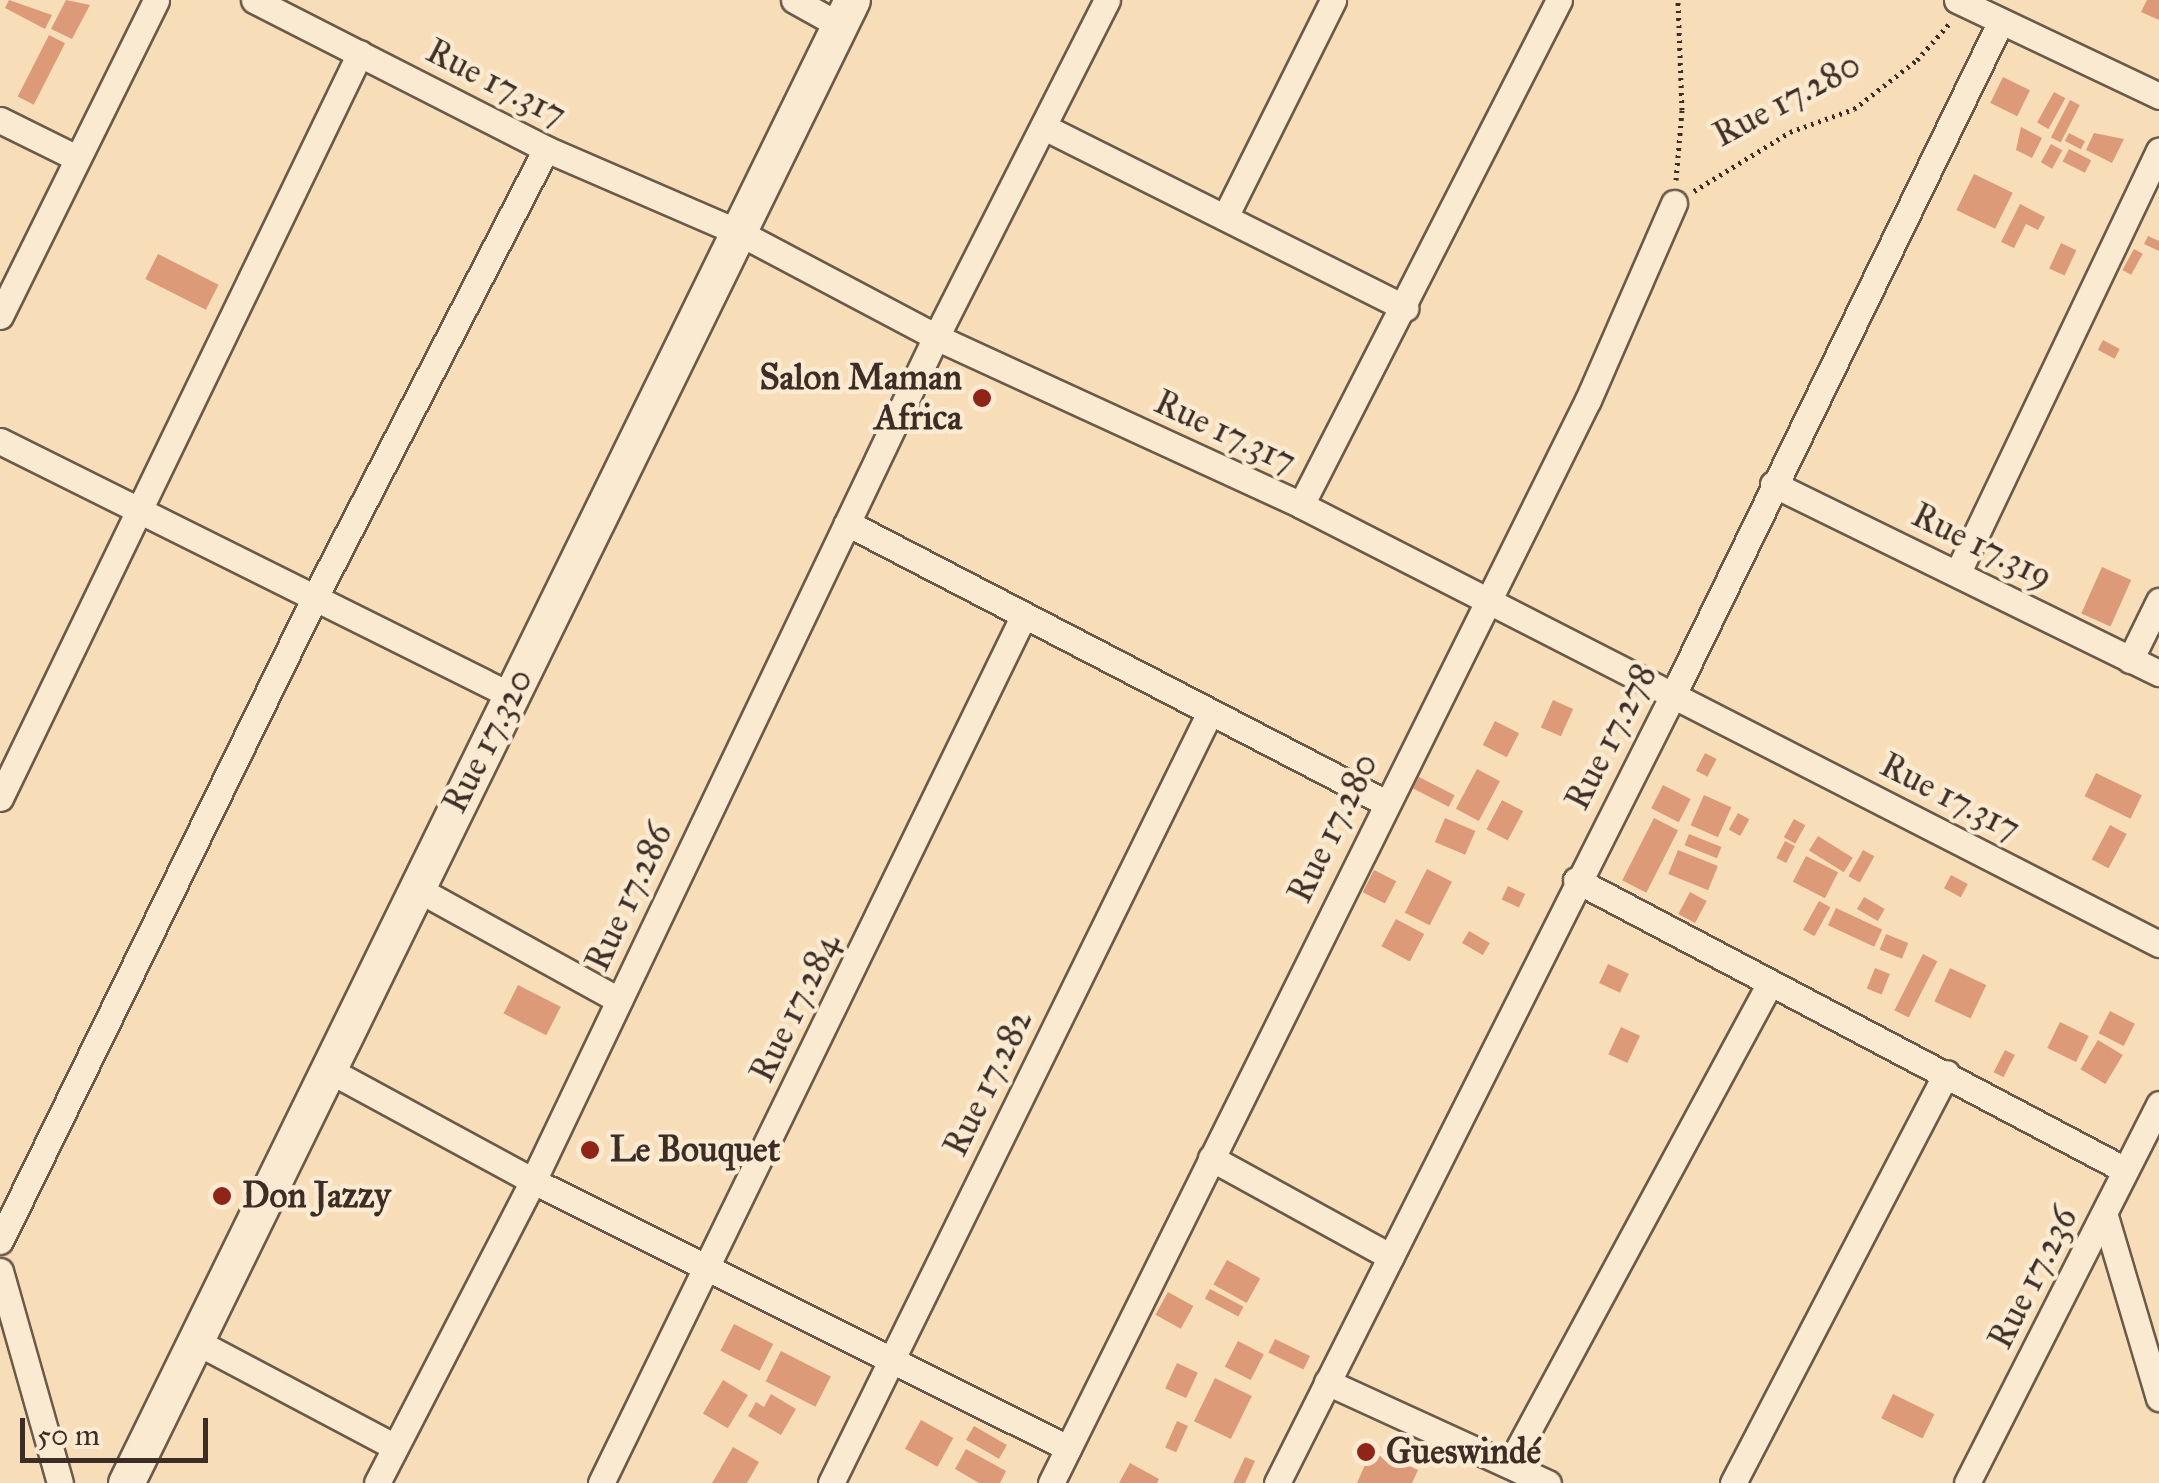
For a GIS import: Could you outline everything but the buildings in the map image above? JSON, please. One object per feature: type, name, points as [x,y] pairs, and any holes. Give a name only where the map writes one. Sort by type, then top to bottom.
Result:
[{"type":"street","points":[[0,316],[156,0]]},
{"type":"street","name":"Rue 17.317","points":[[254,0],[546,149],[738,232],[936,337],[1301,505],[2159,944]]},
{"type":"street","points":[[794,0],[845,12]]},
{"type":"street","name":"Rue 17.286","points":[[377,1483],[533,1181],[936,337],[1046,128],[1107,0]]},
{"type":"street","points":[[1226,215],[1332,0]]},
{"type":"street","points":[[1301,505],[1559,0]]},
{"type":"street","points":[[1962,2],[2159,96]]},
{"type":"street","name":"Rue 17.320","points":[[126,1483],[845,12]]},
{"type":"street","name":"Rue 17.278","points":[[1277,1483],[1576,880],[1674,693],[2001,22]]},
{"type":"street","points":[[0,798],[360,53]]},
{"type":"street","points":[[0,120],[77,158]]},
{"type":"street","points":[[1046,128],[1405,308]]},
{"type":"street","points":[[0,1241],[315,597],[546,149]]},
{"type":"street","points":[[1958,572],[2159,151]]},
{"type":"street","name":"Rue 17.280","points":[[1051,1483],[1384,802],[1588,400],[1674,203]]},
{"type":"street","points":[[0,441],[512,696]]},
{"type":"street","name":"Rue 17.319","points":[[1773,484],[2159,673]]},
{"type":"street","points":[[847,522],[1023,618],[1384,802]]},
{"type":"street","points":[[2130,660],[2159,601]]},
{"type":"street","name":"Rue 17.284","points":[[601,1483],[1023,618]]},
{"type":"street","name":"Rue 17.282","points":[[831,1483],[1210,714]]},
{"type":"street","points":[[1576,880],[2126,1170]]},
{"type":"street","points":[[414,888],[619,1000]]},
{"type":"street","points":[[1510,1464],[1770,983]]},
{"type":"street","points":[[326,1068],[533,1181],[1068,1448]]},
{"type":"street","points":[[1733,1483],[1946,1073]]},
{"type":"street","name":"Rue 17.236","points":[[1966,1483],[2159,1104]]},
{"type":"street","points":[[1211,1158],[1392,1257]]},
{"type":"street","points":[[2105,1216],[2159,1398]]},
{"type":"street","points":[[0,1271],[60,1483]]},
{"type":"street","points":[[195,1342],[394,1447]]},
{"type":"street","points":[[1327,1382],[1548,1483]]},
{"type":"path","name":"Rue 17.280","points":[[1674,203],[1682,110],[1678,0]]},
{"type":"path","name":"Rue 17.280","points":[[1674,203],[1790,132],[1854,108],[1918,60],[1962,2]]},
{"type":"place","name":"Salon Maman Africa","points":[[982,398]]},
{"type":"place","name":"Le Bouquet","points":[[590,1150]]},
{"type":"place","name":"Don Jazzy","points":[[222,1196]]},
{"type":"place","name":"Gueswindé","points":[[1366,1452]]}]
